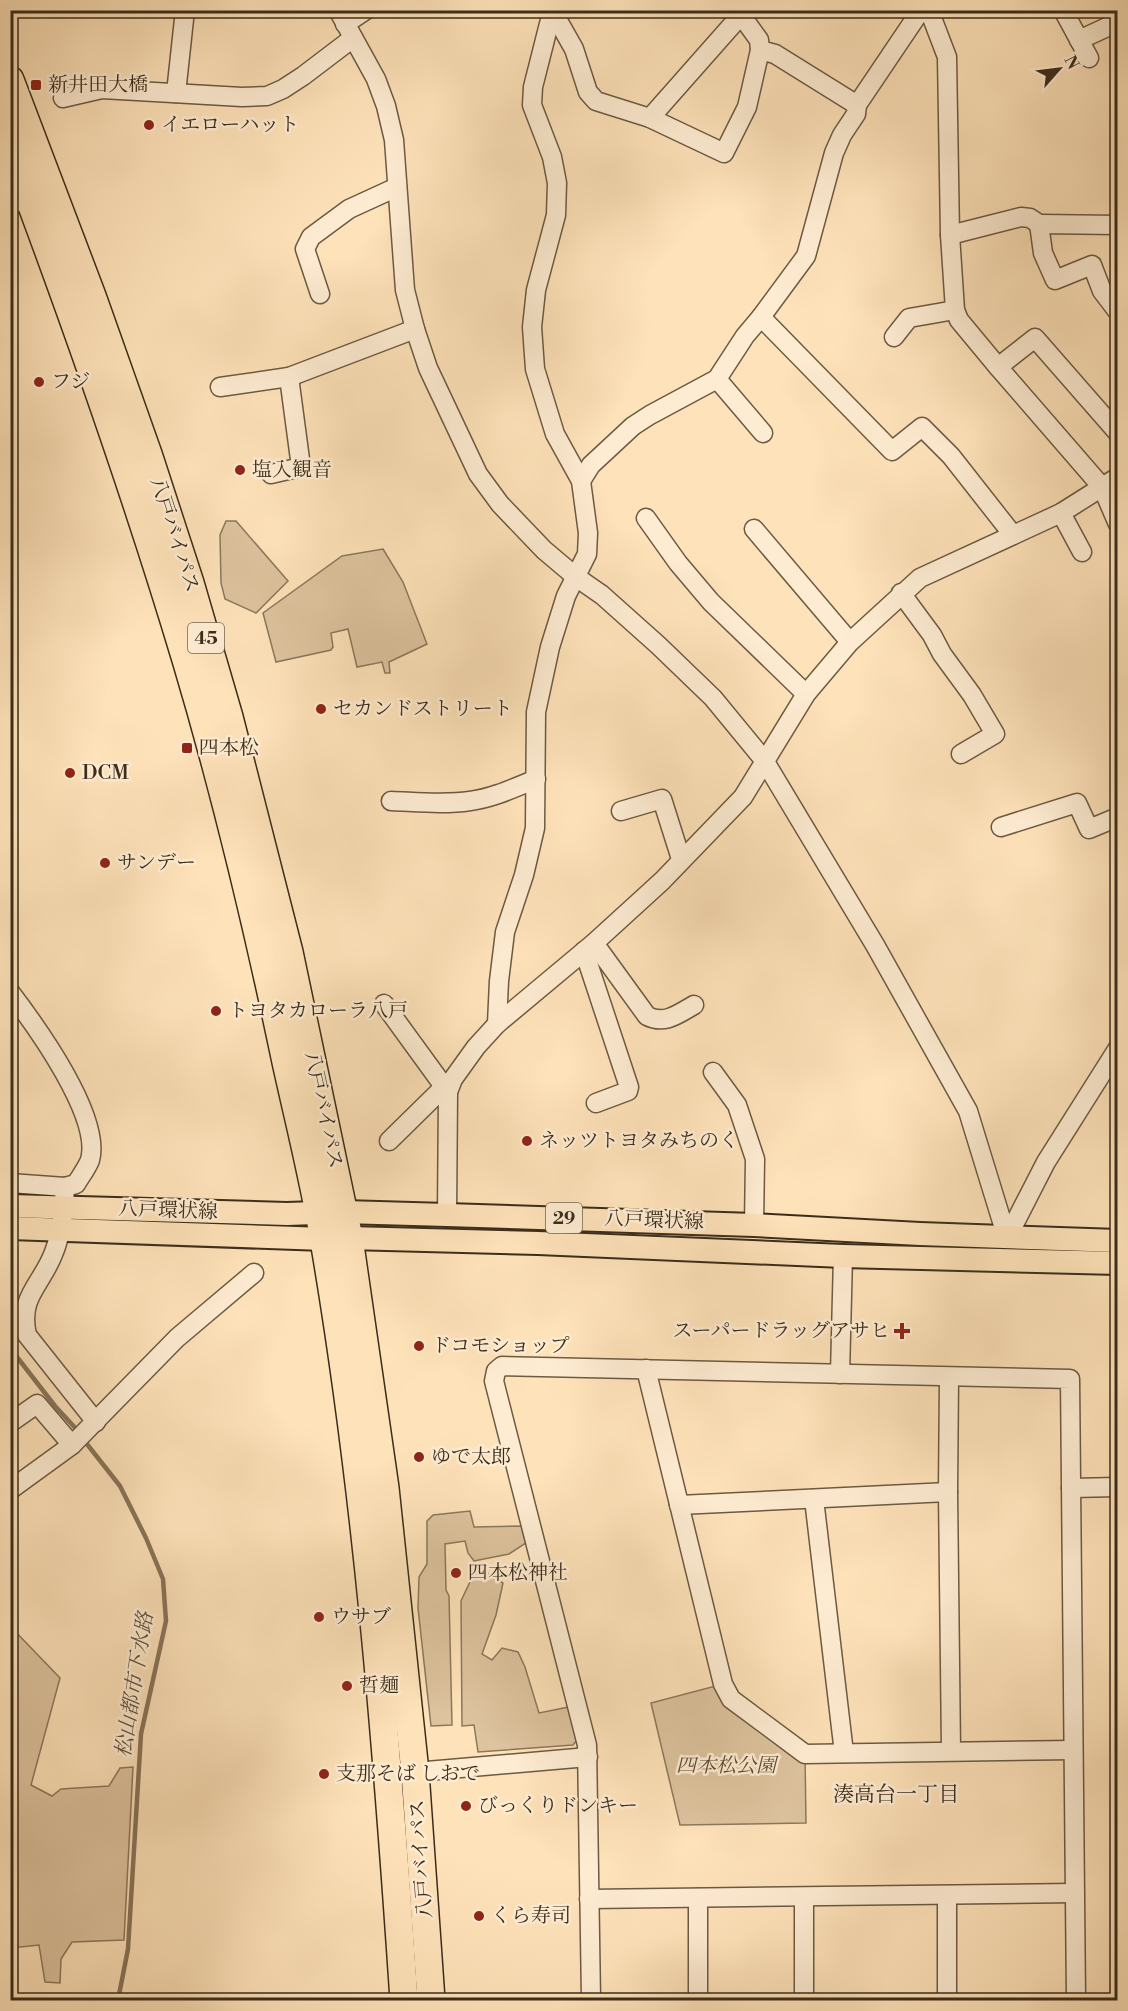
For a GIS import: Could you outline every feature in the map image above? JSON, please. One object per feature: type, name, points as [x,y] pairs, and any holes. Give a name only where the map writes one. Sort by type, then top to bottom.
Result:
[{"type":"highway","name":"八戸バイパス","points":[[10,80],[23,147],[92,296],[148,454],[190,583],[219,684],[289,952],[334,1226],[385,1488],[416,1772],[431,2001]]},
{"type":"highway","name":"八戸バイパス","points":[[23,147],[19,200],[81,339],[122,459],[187,665],[220,782],[334,1226],[388,1779],[404,2001]]},
{"type":"main road","name":"八戸環状線","points":[[10,1206],[287,1214],[334,1226],[538,1243],[843,1256],[1118,1263]]},
{"type":"main road","name":"八戸環状線","points":[[10,1228],[63,1208]]},
{"type":"main road","name":"八戸環状線","points":[[334,1226],[447,1215],[754,1225],[1007,1238],[1118,1241]]},
{"type":"street","points":[[176,93],[185,10]]},
{"type":"street","points":[[63,98],[102,89],[242,97],[267,96],[303,76],[345,24],[366,10]]},
{"type":"street","points":[[580,481],[591,465],[633,426],[717,379],[745,336],[806,256],[834,153],[856,114],[857,105],[921,10]]},
{"type":"street","points":[[929,10],[947,57],[950,235],[955,310],[959,320],[998,367],[1110,482],[1118,524]]},
{"type":"street","points":[[1063,10],[1089,58]]},
{"type":"street","points":[[553,11],[574,49],[588,92],[596,101],[650,118],[724,153],[747,107],[760,50],[759,40],[741,15],[650,118]]},
{"type":"street","points":[[497,1024],[505,932],[524,875],[535,828],[536,712],[550,647],[566,596],[587,554],[588,533],[580,481],[555,434],[535,369],[532,327],[536,290],[556,215],[557,183],[552,157],[532,105],[532,87],[553,11]]},
{"type":"street","points":[[1079,40],[1118,22]]},
{"type":"street","points":[[345,24],[376,78],[394,140],[405,290],[415,328],[428,368],[478,474],[500,504],[544,550],[602,595],[713,698],[764,760],[875,945],[968,1111],[1007,1238]]},
{"type":"street","points":[[760,50],[775,54],[857,105]]},
{"type":"street","points":[[321,294],[305,249],[307,242],[349,209],[397,187]]},
{"type":"street","points":[[950,235],[1021,217],[1030,218],[1039,224],[1118,225]]},
{"type":"street","points":[[1039,224],[1043,253],[1055,280],[1092,265],[1102,291],[1118,312]]},
{"type":"street","points":[[894,337],[909,318],[955,310]]},
{"type":"street","points":[[761,317],[892,451],[922,428],[951,456],[1013,536]]},
{"type":"street","points":[[220,387],[289,377],[415,328]]},
{"type":"street","points":[[998,367],[1035,338],[1118,432]]},
{"type":"street","points":[[271,474],[301,467],[289,377]]},
{"type":"street","points":[[717,379],[763,434]]},
{"type":"street","points":[[389,1141],[446,1090],[476,1047],[497,1024],[589,947],[662,880],[743,797],[806,694],[850,642],[901,593],[920,578],[1061,513],[1110,482]]},
{"type":"street","points":[[1061,513],[1083,552]]},
{"type":"street","points":[[646,518],[678,563],[711,602],[806,694]]},
{"type":"street","points":[[754,529],[850,642]]},
{"type":"street","points":[[901,593],[932,635],[995,734],[961,754]]},
{"type":"street","points":[[391,801],[469,802],[494,796],[536,779]]},
{"type":"street","points":[[621,811],[662,799],[681,859]]},
{"type":"street","points":[[1001,827],[1077,803],[1089,829],[1118,817]]},
{"type":"street","points":[[589,947],[647,1016],[655,1020],[665,1020],[694,1005]]},
{"type":"street","points":[[589,947],[629,1087],[628,1091],[596,1104]]},
{"type":"street","points":[[10,992],[25,1011],[74,1089],[91,1137],[90,1160],[63,1208],[54,1254],[26,1304],[24,1321],[27,1335],[96,1422]]},
{"type":"street","points":[[384,1004],[446,1090],[447,1215]]},
{"type":"street","points":[[1007,1238],[1046,1162],[1118,1048]]},
{"type":"street","points":[[713,1072],[737,1105],[755,1159],[754,1225]]},
{"type":"street","points":[[10,1183],[63,1208]]},
{"type":"street","points":[[840,1374],[843,1256]]},
{"type":"street","points":[[10,1490],[72,1445],[177,1338],[254,1273]]},
{"type":"street","points":[[591,2001],[587,1745],[494,1381],[496,1371],[502,1366],[1070,1379],[1076,2001]]},
{"type":"street","points":[[646,1369],[723,1684],[731,1699],[805,1754],[1073,1750]]},
{"type":"street","points":[[949,1377],[951,1751]]},
{"type":"street","points":[[10,1423],[37,1404],[72,1445]]},
{"type":"street","points":[[1071,1488],[1118,1487]]},
{"type":"street","points":[[679,1504],[948,1492]]},
{"type":"street","points":[[814,1499],[844,1753]]},
{"type":"street","points":[[416,1772],[588,1757]]},
{"type":"street","points":[[589,1899],[1074,1893]]},
{"type":"street","points":[[946,1895],[947,2001]]},
{"type":"street","points":[[804,1897],[804,2001]]},
{"type":"street","points":[[698,1898],[698,2001]]},
{"type":"green space","points":[[226,521],[236,521],[288,581],[256,613],[225,599],[221,583],[220,535]]},
{"type":"green space","points":[[383,549],[403,582],[427,644],[389,662],[390,673],[385,673],[382,662],[357,667],[348,629],[331,633],[333,647],[331,650],[276,662],[263,613],[342,556]]},
{"type":"green space","points":[[470,1511],[474,1527],[523,1526],[526,1543],[509,1554],[474,1561],[468,1553],[465,1541],[445,1544],[446,1590],[449,1596],[452,1725],[431,1726],[418,1608],[419,1577],[427,1564],[427,1521],[433,1515]]},
{"type":"green space","points":[[477,1567],[503,1583],[496,1615],[482,1654],[492,1660],[502,1648],[518,1652],[539,1713],[569,1707],[577,1740],[573,1745],[478,1752],[474,1725],[462,1726],[461,1601]]},
{"type":"green space","points":[[10,1626],[60,1678],[31,1785],[52,1796],[61,1789],[109,1786],[120,1768],[133,1767],[124,1940],[72,1942],[61,1959],[60,1983],[45,1982],[39,1945],[11,1948]]},
{"type":"green space","name":"四本松公園","points":[[723,1684],[805,1754],[806,1823],[680,1825],[651,1703]]},
{"type":"waterway","name":"松山都市下水路","points":[[10,1348],[55,1406],[79,1432]]},
{"type":"waterway","name":"松山都市下水路","points":[[83,1439],[120,1486],[146,1538],[163,1579],[166,1621],[141,1734],[128,1949],[118,2000]]},
{"type":"place","name":"新井田大橋","points":[[36,85]]},
{"type":"place","name":"イエローハット","points":[[149,125]]},
{"type":"place","name":"フジ","points":[[39,382]]},
{"type":"place","name":"塩入観音","points":[[240,470]]},
{"type":"place","name":"セカンドストリート","points":[[321,709]]},
{"type":"place","name":"四本松","points":[[187,748]]},
{"type":"place","name":"DCM","points":[[70,773]]},
{"type":"place","name":"サンデー","points":[[105,863]]},
{"type":"place","name":"トヨタカローラ八戸","points":[[216,1011]]},
{"type":"place","name":"ネッツトヨタみちのく","points":[[527,1141]]},
{"type":"place","name":"スーパードラッグアサヒ","points":[[902,1331]]},
{"type":"place","name":"ドコモショップ","points":[[419,1346]]},
{"type":"place","name":"ゆで太郎","points":[[419,1457]]},
{"type":"place","name":"四本松神社","points":[[456,1573]]},
{"type":"place","name":"ウサブ","points":[[319,1617]]},
{"type":"place","name":"哲麺","points":[[347,1686]]},
{"type":"place","name":"支那そば しおで","points":[[324,1774]]},
{"type":"place","name":"びっくりドンキー","points":[[466,1806]]},
{"type":"place","name":"くら寿司","points":[[479,1916]]},
{"type":"district","name":"湊高台一丁目","points":[[896,1795]]}]
